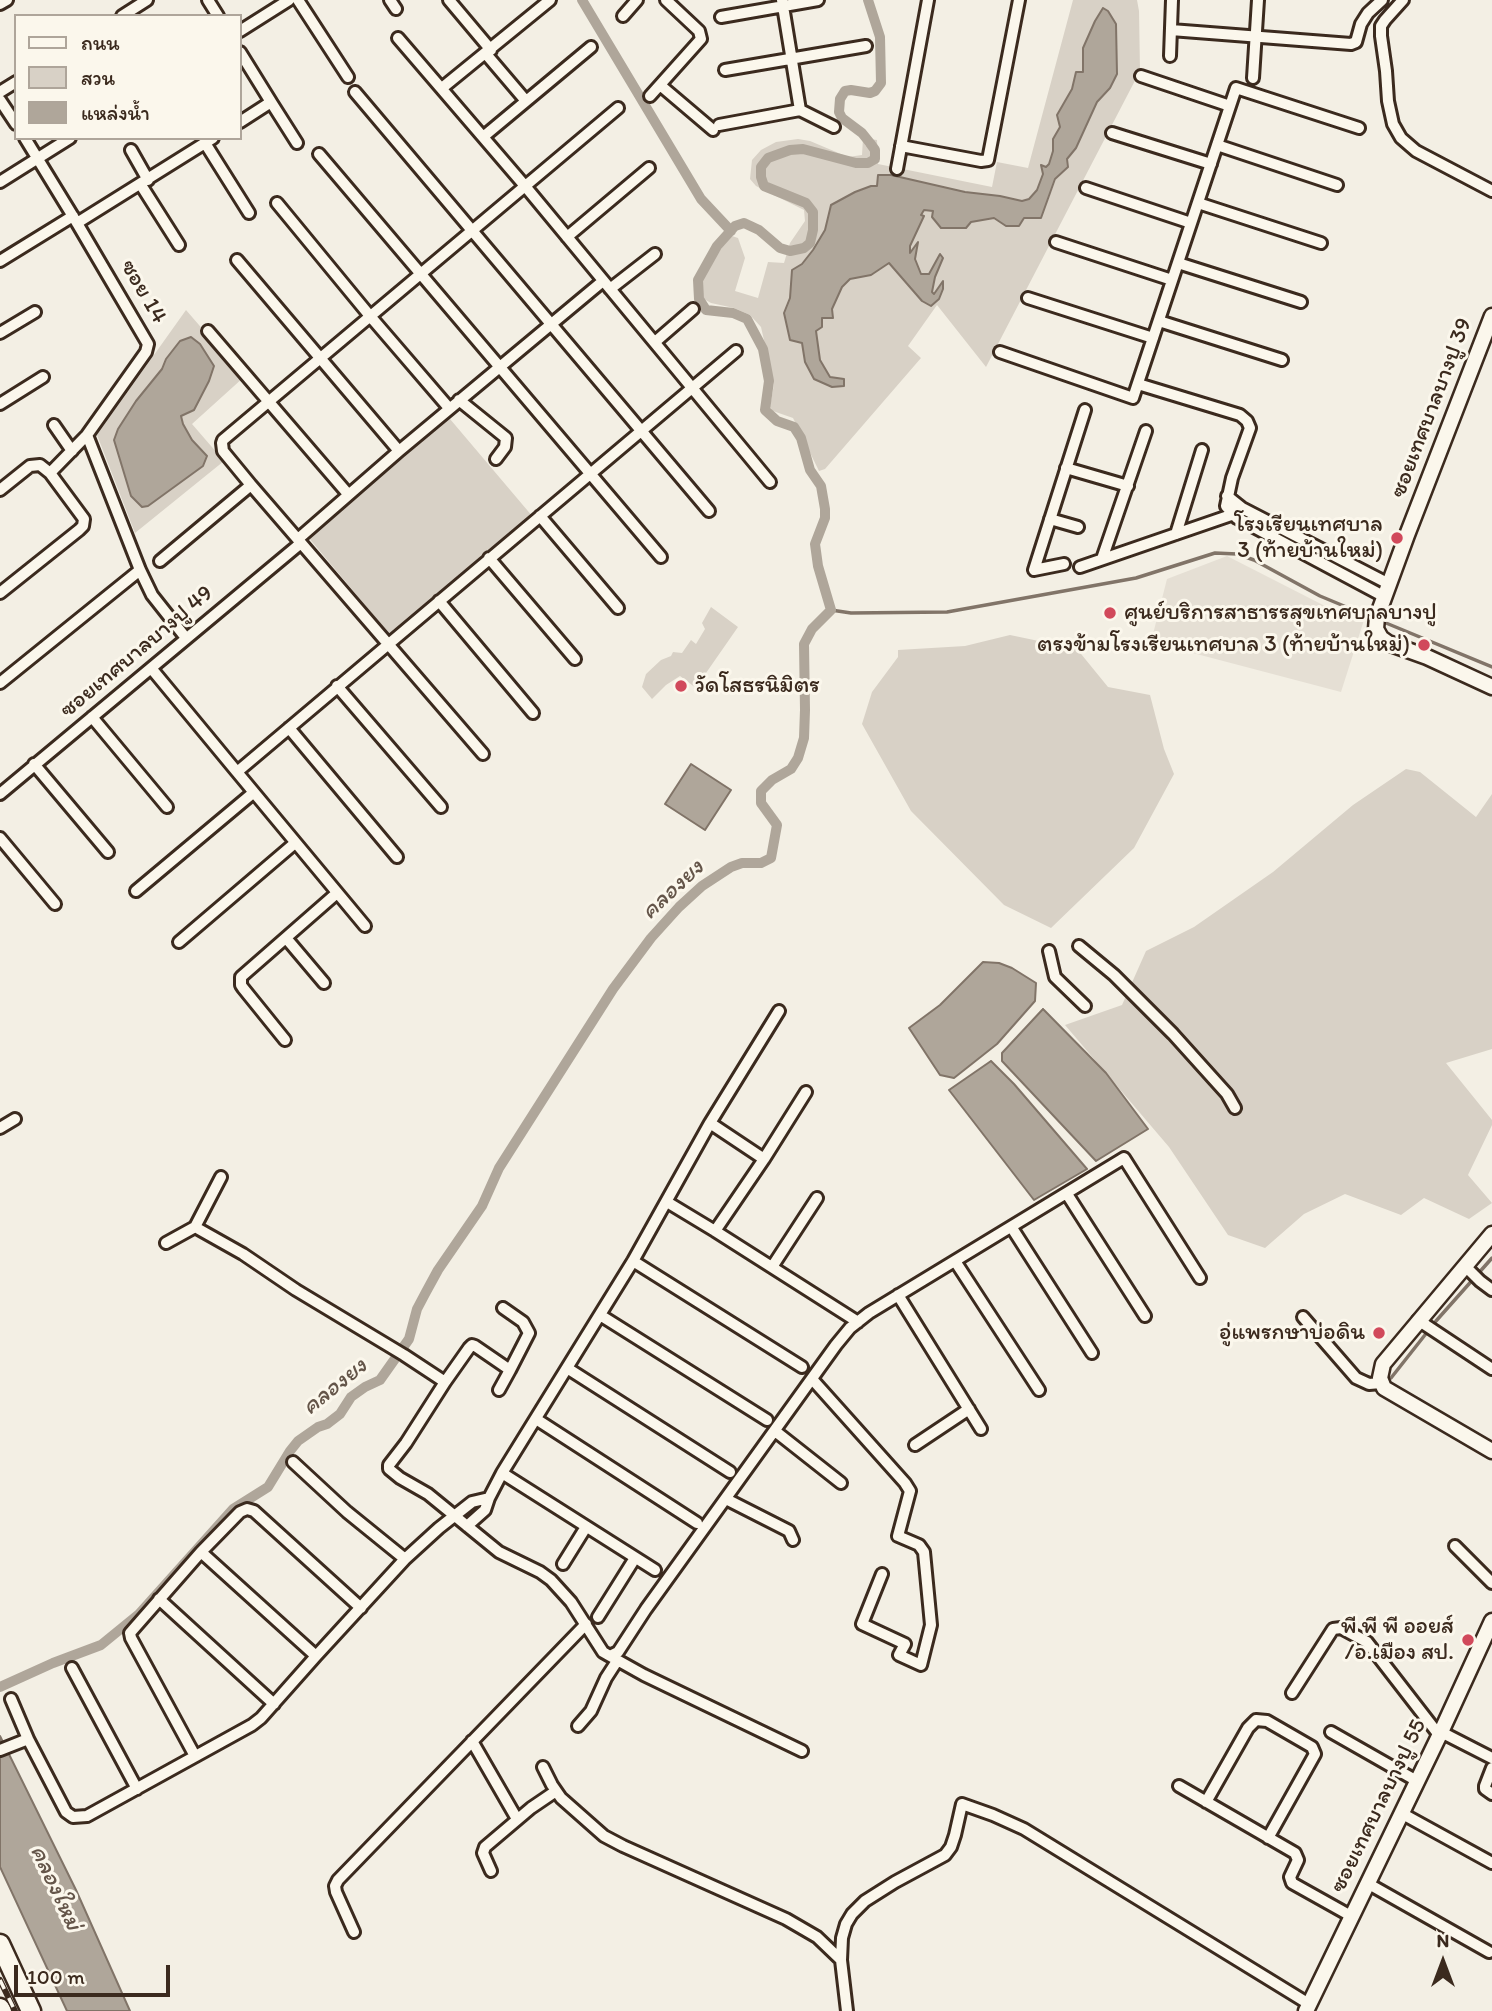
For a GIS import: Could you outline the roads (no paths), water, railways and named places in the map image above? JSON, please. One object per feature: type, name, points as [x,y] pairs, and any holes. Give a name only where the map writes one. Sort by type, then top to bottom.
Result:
[{"type":"highway","points":[[0,1944],[31,2011]]},
{"type":"street","points":[[0,4],[7,0]]},
{"type":"street","points":[[125,14],[147,0]]},
{"type":"street","points":[[242,30],[289,0]]},
{"type":"street","points":[[298,0],[348,77]]},
{"type":"street","points":[[449,0],[526,101]]},
{"type":"street","points":[[530,0],[539,10]]},
{"type":"street","points":[[442,88],[550,0]]},
{"type":"street","points":[[623,16],[637,0]]},
{"type":"street","points":[[650,96],[702,36],[666,0]]},
{"type":"street","points":[[721,17],[783,3],[818,0]]},
{"type":"street","points":[[897,169],[928,0]]},
{"type":"street","points":[[901,146],[988,160],[1019,0]]},
{"type":"street","points":[[1170,57],[1172,0]]},
{"type":"street","points":[[1253,78],[1258,0]]},
{"type":"street","points":[[1171,30],[1354,43],[1368,13],[1382,0]]},
{"type":"street","points":[[1403,0],[1381,26],[1388,101],[1393,124],[1401,138],[1416,151],[1492,191]]},
{"type":"street","points":[[783,3],[800,110]]},
{"type":"street","points":[[398,38],[525,186],[770,482]]},
{"type":"street","points":[[725,70],[866,46]]},
{"type":"street","points":[[483,136],[591,47]]},
{"type":"street","points":[[242,55],[297,143]]},
{"type":"street","points":[[1140,76],[1230,106]]},
{"type":"street","points":[[660,85],[716,128],[800,110],[834,127]]},
{"type":"street","points":[[1000,352],[1133,398],[1236,88],[1359,128]]},
{"type":"street","points":[[355,92],[709,511]]},
{"type":"street","points":[[0,100],[14,121]]},
{"type":"street","points":[[242,120],[271,102]]},
{"type":"street","points":[[483,754],[251,485],[223,451],[222,443],[618,108]]},
{"type":"street","points":[[1112,133],[1211,164]]},
{"type":"street","name":"ซอย 14","points":[[26,140],[148,344],[146,352],[88,435],[50,473]]},
{"type":"street","points":[[0,182],[66,140]]},
{"type":"street","points":[[0,261],[144,182],[209,141],[249,213]]},
{"type":"street","points":[[1217,145],[1337,186]]},
{"type":"street","points":[[131,150],[144,182],[179,245]]},
{"type":"street","points":[[319,153],[661,557]]},
{"type":"street","points":[[567,237],[649,168]]},
{"type":"street","points":[[1086,188],[1191,223]]},
{"type":"street","points":[[277,203],[449,408]]},
{"type":"street","points":[[1198,204],[1321,243]]},
{"type":"street","points":[[1056,242],[1172,280]]},
{"type":"street","name":"ซอยเทศบาลบางปู 49","points":[[0,794],[300,541],[348,494],[552,323],[655,254]]},
{"type":"street","points":[[237,260],[399,451]]},
{"type":"street","points":[[1178,262],[1301,302]]},
{"type":"street","points":[[1028,298],[1153,338]]},
{"type":"street","points":[[655,342],[694,309]]},
{"type":"street","points":[[0,333],[35,312]]},
{"type":"street","name":"ซอยเทศบาลบางปู 39","points":[[1492,316],[1376,623],[1381,638],[1492,687]]},
{"type":"street","points":[[1159,321],[1282,360]]},
{"type":"street","points":[[208,331],[348,494]]},
{"type":"street","points":[[236,772],[736,351]]},
{"type":"street","points":[[0,404],[43,377]]},
{"type":"street","points":[[1138,384],[1240,415],[1250,428],[1226,506],[1237,518],[1387,590]]},
{"type":"street","points":[[459,400],[506,438],[505,447],[496,459]]},
{"type":"street","points":[[1064,564],[1034,570],[1085,410]]},
{"type":"street","points":[[54,425],[72,451]]},
{"type":"street","points":[[1102,559],[1146,431]]},
{"type":"street","points":[[88,435],[140,570],[156,602],[186,638]]},
{"type":"street","points":[[1176,534],[1202,450]]},
{"type":"street","points":[[0,490],[30,466],[40,465],[50,473],[84,519],[83,526],[0,593]]},
{"type":"street","points":[[1066,468],[1128,486]]},
{"type":"street","points":[[160,561],[251,485]]},
{"type":"street","points":[[1227,496],[1242,508],[1387,590]]},
{"type":"street","points":[[1080,567],[1234,514]]},
{"type":"street","points":[[540,516],[618,608]]},
{"type":"street","points":[[1050,519],[1078,527]]},
{"type":"street","points":[[489,558],[575,659]]},
{"type":"street","points":[[0,683],[140,570]]},
{"type":"street","points":[[439,601],[533,713]]},
{"type":"street","points":[[151,668],[365,926]]},
{"type":"street","points":[[337,685],[441,807]]},
{"type":"street","points":[[92,717],[167,807]]},
{"type":"street","points":[[289,728],[397,857]]},
{"type":"street","points":[[34,764],[108,852]]},
{"type":"street","points":[[135,891],[253,793]]},
{"type":"street","points":[[0,838],[55,904]]},
{"type":"street","points":[[179,942],[295,843]]},
{"type":"street","points":[[285,1040],[243,988],[240,980],[337,893]]},
{"type":"street","points":[[286,938],[324,983]]},
{"type":"street","points":[[1079,946],[1114,975],[1173,1034],[1227,1094],[1235,1108]]},
{"type":"street","points":[[1049,951],[1055,978],[1085,1006]]},
{"type":"street","points":[[467,1526],[485,1510],[488,1498],[502,1473],[633,1261],[710,1123],[779,1011]]},
{"type":"street","points":[[715,1231],[764,1160],[806,1092]]},
{"type":"street","points":[[0,1128],[15,1119]]},
{"type":"street","points":[[710,1123],[764,1160]]},
{"type":"street","points":[[578,1726],[591,1711],[614,1659],[646,1609],[836,1345],[858,1322],[1124,1158],[1200,1278]]},
{"type":"street","points":[[166,1243],[194,1227],[221,1177]]},
{"type":"street","points":[[1067,1194],[1145,1317]]},
{"type":"street","points":[[772,1267],[817,1198]]},
{"type":"street","points":[[667,1202],[858,1322]]},
{"type":"street","points":[[194,1227],[243,1254],[445,1382]]},
{"type":"street","points":[[1012,1228],[1092,1353]]},
{"type":"street","points":[[1492,1234],[1426,1325],[1383,1364],[1380,1371],[1384,1388],[1492,1451]]},
{"type":"street","points":[[633,1261],[802,1367]]},
{"type":"street","points":[[955,1261],[1039,1391]]},
{"type":"street","points":[[1468,1269],[1492,1290]]},
{"type":"street","points":[[898,1295],[981,1429]]},
{"type":"street","points":[[499,1390],[529,1333],[523,1322],[503,1308]]},
{"type":"street","points":[[600,1315],[767,1420]]},
{"type":"street","points":[[1303,1317],[1356,1378],[1369,1384],[1381,1383]]},
{"type":"street","points":[[1426,1325],[1492,1369]]},
{"type":"street","points":[[510,1370],[472,1345],[388,1467],[400,1478],[428,1494],[453,1518],[499,1552],[551,1580],[571,1602],[582,1628],[603,1652],[802,1751]]},
{"type":"street","points":[[567,1368],[730,1472]]},
{"type":"street","points":[[812,1379],[910,1492],[898,1536],[919,1545],[924,1552],[931,1625],[921,1665],[900,1655],[905,1644],[862,1624],[883,1574]]},
{"type":"street","points":[[915,1445],[969,1409]]},
{"type":"street","points":[[536,1419],[697,1523]]},
{"type":"street","points":[[775,1431],[841,1483]]},
{"type":"street","points":[[293,1462],[347,1512],[405,1559]]},
{"type":"street","points":[[502,1473],[655,1570]]},
{"type":"street","points":[[11,1699],[28,1739],[66,1812],[73,1816],[87,1816],[253,1725],[405,1559],[472,1502],[488,1498]]},
{"type":"street","points":[[726,1499],[789,1531],[793,1540]]},
{"type":"street","points":[[195,1756],[131,1638],[131,1633],[201,1552],[240,1512],[247,1509],[254,1511],[362,1608]]},
{"type":"street","points":[[563,1564],[586,1527]]},
{"type":"street","points":[[1455,1546],[1492,1583]]},
{"type":"street","points":[[201,1552],[316,1656]]},
{"type":"street","points":[[598,1617],[635,1558]]},
{"type":"street","points":[[159,1599],[274,1704]]},
{"type":"street","name":"ซอยเทศบาลบางปู 55","points":[[1307,2007],[1492,1621]]},
{"type":"street","points":[[354,1932],[336,1892],[338,1880],[582,1628]]},
{"type":"street","points":[[1292,1693],[1333,1629],[1341,1628],[1367,1642],[1440,1734],[1492,1758]]},
{"type":"street","points":[[72,1668],[137,1789]]},
{"type":"street","points":[[1206,1802],[1256,1720],[1278,1728],[1312,1747],[1315,1754],[1268,1838]]},
{"type":"street","points":[[1331,1732],[1417,1781]]},
{"type":"street","points":[[0,1750],[28,1739]]},
{"type":"street","points":[[472,1741],[517,1819]]},
{"type":"street","points":[[543,1767],[556,1791],[604,1836],[786,1919],[817,1937],[841,1960]]},
{"type":"street","points":[[1492,1768],[1485,1786],[1492,1794]]},
{"type":"street","points":[[1179,1786],[1295,1853],[1298,1860],[1290,1877],[1292,1883],[1351,1916]]},
{"type":"street","points":[[491,1871],[484,1859],[483,1850],[517,1819],[556,1791]]},
{"type":"street","points":[[847,2011],[841,1960],[846,1924],[865,1901],[945,1855],[955,1835],[962,1804],[1024,1829],[1307,2007]]},
{"type":"street","points":[[1401,1813],[1492,1863]]},
{"type":"street","points":[[1367,1883],[1489,1952]]},
{"type":"water","points":[[1103,8],[1116,24],[1117,74],[1110,88],[1097,102],[1076,148],[1067,159],[1068,167],[1055,179],[1041,218],[1024,218],[1019,226],[1006,226],[994,218],[971,222],[966,228],[941,228],[932,217],[933,211],[924,210],[921,215],[924,216],[910,246],[910,253],[918,242],[915,259],[921,274],[929,274],[940,254],[943,258],[932,292],[934,294],[943,281],[939,299],[931,306],[922,301],[889,263],[871,275],[850,279],[842,287],[832,309],[833,318],[822,318],[822,327],[816,331],[820,360],[830,377],[844,379],[844,386],[832,387],[814,379],[805,362],[802,343],[790,340],[784,313],[790,298],[792,270],[802,264],[825,230],[831,205],[855,192],[877,186],[878,175],[891,175],[965,192],[1022,201],[1029,199],[1037,190],[1043,174],[1041,165],[1046,167],[1049,164],[1053,139],[1060,127],[1057,115],[1072,89],[1076,72],[1083,72],[1083,48]]},
{"type":"water","points":[[191,337],[200,344],[214,366],[194,410],[181,416],[192,440],[207,456],[203,466],[148,506],[142,507],[131,496],[114,440],[118,429],[162,369],[166,359],[180,341]]},
{"type":"water","points":[[691,764],[731,790],[705,830],[665,804]]},
{"type":"water","points":[[983,962],[999,963],[1012,968],[1036,983],[1035,1001],[997,1044],[954,1078],[940,1075],[909,1028],[940,1005]]},
{"type":"water","points":[[1043,1009],[1106,1073],[1148,1129],[1096,1161],[1002,1061],[1002,1053]]},
{"type":"water","points":[[991,1061],[1087,1169],[1034,1200],[949,1090]]},
{"type":"water","name":"คลองใหม่","points":[[0,1736],[76,1890],[130,2011],[67,2011],[0,1867]]},
{"type":"waterway","points":[[582,0],[701,199],[731,231]]},
{"type":"waterway","name":"คลองยง","points":[[0,1687],[101,1645],[139,1614],[233,1509],[268,1487],[298,1441],[327,1424],[340,1414],[351,1397],[380,1380],[409,1339],[417,1309],[438,1270],[482,1206],[499,1168],[613,989],[651,938],[702,886],[731,867],[742,863],[761,863],[771,858],[777,825],[761,803],[761,791],[772,780],[791,769],[798,758],[804,738],[804,644],[812,629],[831,610],[818,566],[815,544],[825,518],[825,509],[821,486],[810,470],[801,438],[794,427],[777,421],[765,410],[769,381],[763,349],[747,319],[733,313],[706,310],[699,299],[698,280],[717,246],[735,226],[744,223],[759,230],[780,248],[790,251],[804,248],[810,243],[813,212],[806,203],[764,186],[761,167],[768,158],[790,150],[803,149],[856,163],[868,163],[875,159],[875,150],[870,143],[862,133],[842,118],[839,112],[840,99],[845,91],[870,93],[881,83],[880,37],[868,0]]},
{"type":"waterway","points":[[831,610],[851,613],[947,612],[1136,578],[1215,553],[1237,554],[1254,560],[1320,596],[1368,616]]},
{"type":"waterway","points":[[1386,623],[1492,667]]},
{"type":"waterway","points":[[1391,1378],[1436,1321],[1492,1258]]},
{"type":"railway","points":[[0,1980],[15,2011]]},
{"type":"place","name":"โรงเรียนเทศบาล 3 (ท้ายบ้านใหม่)","points":[[1397,538]]},
{"type":"place","name":"ศูนย์บริการสาธารรสุขเทศบาลบางปู","points":[[1110,613]]},
{"type":"place","name":"ตรงข้ามโรงเรียนเทศบาล 3 (ท้ายบ้านใหม่)","points":[[1424,645]]},
{"type":"place","name":"วัดโสธรนิมิตร","points":[[681,686]]},
{"type":"place","name":"อู่แพรกษาบ่อดิน","points":[[1379,1333]]},
{"type":"place","name":"พี พี พี ออยส์ /อ.เมือง สป.","points":[[1468,1640]]}]
